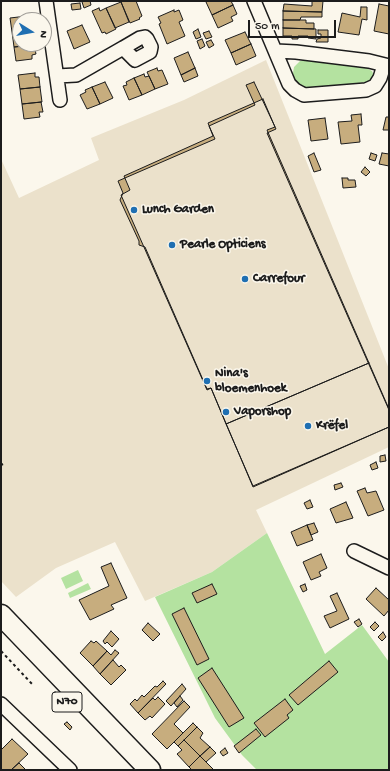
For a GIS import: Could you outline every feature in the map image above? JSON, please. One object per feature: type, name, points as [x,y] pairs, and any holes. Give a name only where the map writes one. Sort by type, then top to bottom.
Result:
[{"type":"main road","name":"N70","points":[[1,615],[150,770]]},
{"type":"main road","name":"N70","points":[[1,633],[133,770]]},
{"type":"street","points":[[46,1],[60,100]]},
{"type":"street","points":[[254,1],[289,84],[295,90],[304,95],[366,90],[375,86],[387,65],[369,61],[276,51]]},
{"type":"street","points":[[57,76],[76,75],[123,48]]},
{"type":"street","points":[[354,551],[389,568]]},
{"type":"street","points":[[1,704],[70,770]]},
{"type":"path","points":[[1,651],[33,685]]},
{"type":"shaded area","points":[[266,60],[389,369],[389,447],[256,510],[267,533],[212,572],[145,601],[115,542],[56,568],[16,597],[1,581],[1,159],[19,198],[99,160],[91,138],[184,100]]},
{"type":"green space","points":[[300,61],[366,68],[372,71],[374,76],[370,81],[366,82],[311,89],[301,86],[294,80],[294,67]]},
{"type":"green space","points":[[267,533],[325,654],[362,625],[389,662],[389,770],[257,770],[242,755],[215,718],[155,597],[212,572]]},
{"type":"green space","points":[[78,570],[83,581],[66,589],[61,578]]},
{"type":"green space","points":[[88,583],[91,589],[70,598],[68,593]]},
{"type":"building","points":[[90,1],[91,5],[84,8],[82,2]]},
{"type":"building","points":[[136,1],[142,16],[139,18],[140,19],[130,23],[121,2]]},
{"type":"building","points":[[231,1],[233,5],[212,15],[206,2]]},
{"type":"building","points":[[312,1],[323,1],[322,12],[283,11],[284,4],[312,6]]},
{"type":"building","points":[[121,2],[129,22],[115,28],[106,8]]},
{"type":"building","points":[[80,3],[81,9],[72,10],[71,4]]},
{"type":"building","points":[[379,4],[389,6],[389,34],[374,31]]},
{"type":"building","points":[[233,5],[237,14],[231,17],[233,21],[218,28],[212,15]]},
{"type":"building","points":[[361,7],[367,7],[367,20],[362,19],[359,35],[338,32],[342,13],[360,17]]},
{"type":"building","points":[[99,8],[100,11],[106,8],[116,29],[106,34],[105,32],[102,33],[92,11]]},
{"type":"building","points":[[174,10],[174,12],[179,10],[183,20],[179,22],[185,36],[167,44],[159,24],[161,23],[158,17]]},
{"type":"building","points":[[283,11],[322,12],[322,17],[301,17],[300,20],[283,20]]},
{"type":"building","points":[[10,18],[12,18],[12,32]]},
{"type":"building","points":[[283,20],[306,20],[306,23],[314,23],[314,29],[283,28]]},
{"type":"building","points":[[82,25],[90,42],[74,49],[67,31]]},
{"type":"building","points":[[283,28],[316,29],[316,39],[308,38],[308,36],[298,36],[298,39],[292,39],[292,36],[283,36]]},
{"type":"building","points":[[198,29],[201,37],[196,39],[193,32]]},
{"type":"building","points":[[318,30],[328,30],[328,42],[316,42],[317,39],[321,38],[321,34],[318,34]]},
{"type":"building","points":[[209,31],[212,37],[206,39],[203,33]]},
{"type":"building","points":[[245,32],[251,44],[231,53],[225,40]]},
{"type":"building","points":[[202,39],[205,46],[200,49],[197,41]]},
{"type":"building","points":[[211,40],[214,45],[209,48],[206,42]]},
{"type":"building","points":[[251,44],[256,56],[236,65],[231,53]]},
{"type":"building","points":[[15,52],[36,52],[36,54],[32,55],[32,59],[16,61]]},
{"type":"building","points":[[188,52],[195,68],[181,75],[174,58]]},
{"type":"building","points":[[157,68],[158,71],[162,70],[168,84],[155,89],[147,72]]},
{"type":"building","points":[[195,68],[198,76],[184,82],[181,75]]},
{"type":"building","points":[[35,73],[35,77],[39,77],[40,87],[20,89],[18,75]]},
{"type":"building","points":[[144,74],[145,77],[149,76],[155,89],[142,95],[134,78]]},
{"type":"building","points":[[134,78],[142,95],[129,100],[123,86],[127,85],[126,82]]},
{"type":"building","points":[[105,82],[113,98],[100,104],[92,87]]},
{"type":"building","name":"Carrefour","points":[[254,82],[276,129],[267,133],[389,410],[389,427],[253,487],[211,388],[207,389],[145,247],[139,245],[139,241],[120,200],[123,193],[118,181],[215,139],[209,126],[255,105],[246,85]]},
{"type":"building","points":[[40,87],[42,102],[22,104],[20,89]]},
{"type":"building","points":[[92,87],[100,104],[87,109],[80,95],[86,92],[85,90]]},
{"type":"building","name":"Carrefour","points":[[263,99],[275,127],[267,130],[369,363],[226,424],[211,388],[207,390],[121,195],[130,190],[124,176],[213,136],[208,123]]},
{"type":"building","points":[[41,102],[43,112],[39,112],[40,117],[24,119],[22,104]]},
{"type":"building","points":[[361,114],[362,125],[358,125],[360,142],[341,144],[338,122],[352,121],[351,115]]},
{"type":"building","points":[[386,117],[389,117],[389,130],[383,130]]},
{"type":"building","points":[[325,118],[328,139],[311,141],[308,120]]},
{"type":"building","points":[[314,153],[321,170],[314,172],[308,156]]},
{"type":"building","points":[[371,153],[377,155],[375,161],[369,159]]},
{"type":"building","points":[[382,153],[389,154],[389,166],[379,164]]},
{"type":"building","points":[[365,167],[370,172],[366,176],[361,172]]},
{"type":"building","points":[[342,178],[355,180],[356,187],[343,188]]},
{"type":"building","name":"Krëfel","points":[[369,363],[389,409],[389,427],[253,486],[226,424]]},
{"type":"building","points":[[385,455],[386,461],[380,462],[380,456]]},
{"type":"building","points":[[376,462],[378,468],[372,470],[370,465]]},
{"type":"building","points":[[341,483],[343,487],[335,490],[334,485]]},
{"type":"building","points":[[365,488],[367,493],[376,491],[384,510],[368,516],[357,491]]},
{"type":"building","points":[[310,500],[313,507],[307,509],[304,503]]},
{"type":"building","points":[[346,502],[353,518],[336,523],[330,509]]},
{"type":"building","points":[[314,523],[318,532],[311,535],[307,525]]},
{"type":"building","points":[[307,525],[313,540],[297,546],[291,532]]},
{"type":"building","points":[[321,554],[327,568],[319,572],[321,576],[311,580],[303,562]]},
{"type":"building","points":[[111,563],[127,598],[111,605],[114,609],[90,620],[79,600],[109,586],[101,567]]},
{"type":"building","points":[[212,584],[217,594],[197,603],[192,593]]},
{"type":"building","points":[[305,584],[307,590],[303,592],[300,586]]},
{"type":"building","points":[[376,588],[389,600],[389,610],[384,616],[366,599]]},
{"type":"building","points":[[337,593],[349,619],[330,628],[324,616],[337,611],[330,596]]},
{"type":"building","points":[[184,608],[209,659],[197,665],[172,614]]},
{"type":"building","points":[[359,619],[362,624],[358,627],[354,622]]},
{"type":"building","points":[[375,622],[379,626],[374,631],[370,627]]},
{"type":"building","points":[[148,623],[160,634],[153,641],[142,630]]},
{"type":"building","points":[[111,631],[119,639],[112,647],[107,642],[105,644],[103,641]]},
{"type":"building","points":[[383,632],[386,637],[382,641],[378,637]]},
{"type":"building","points":[[91,641],[94,643],[96,641],[107,651],[93,666],[80,653]]},
{"type":"building","points":[[115,650],[119,653],[100,674],[93,666],[107,651],[111,655]]},
{"type":"building","points":[[113,660],[119,667],[121,665],[126,670],[111,685],[100,674]]},
{"type":"building","points":[[329,661],[338,672],[298,705],[289,695]]},
{"type":"building","points":[[212,668],[244,718],[229,727],[198,678]]},
{"type":"building","points":[[163,681],[166,684],[138,713],[130,704],[135,699],[137,701],[142,695],[144,697],[155,686],[157,687]]},
{"type":"building","points":[[182,684],[186,689],[171,706],[166,701]]},
{"type":"building","points":[[180,696],[183,700],[177,707],[174,703]]},
{"type":"building","points":[[158,697],[165,704],[152,718],[150,716],[145,720],[138,713],[153,698],[155,700]]},
{"type":"building","points":[[285,699],[293,710],[287,715],[289,718],[265,737],[254,723]]},
{"type":"building","points":[[184,701],[190,707],[174,724],[183,733],[167,749],[152,734]]},
{"type":"building","points":[[67,722],[72,727],[70,730],[64,724]]},
{"type":"building","points":[[193,723],[197,727],[178,746],[174,742]]},
{"type":"building","points":[[197,727],[203,733],[200,738],[210,747],[200,756],[184,740]]},
{"type":"building","points":[[256,729],[261,735],[239,753],[234,746]]},
{"type":"building","points":[[12,739],[28,754],[11,770],[1,770],[1,750]]},
{"type":"building","points":[[184,740],[200,756],[189,767],[177,754],[182,750],[178,746]]},
{"type":"building","points":[[210,747],[216,753],[206,762],[200,756]]},
{"type":"building","points":[[225,748],[228,753],[223,756],[220,752]]},
{"type":"building","points":[[200,756],[213,769],[212,770],[192,770],[189,767]]},
{"type":"building","points":[[19,763],[26,770],[11,770]]},
{"type":"place","name":"Lunch Garden","points":[[134,210]]},
{"type":"place","name":"Pearle Opticiens","points":[[172,245]]},
{"type":"place","name":"Carrefour","points":[[245,279]]},
{"type":"place","name":"Nina's bloemenhoek","points":[[207,381]]},
{"type":"place","name":"Vaporshop","points":[[226,412]]},
{"type":"place","name":"Krëfel","points":[[308,426]]}]
